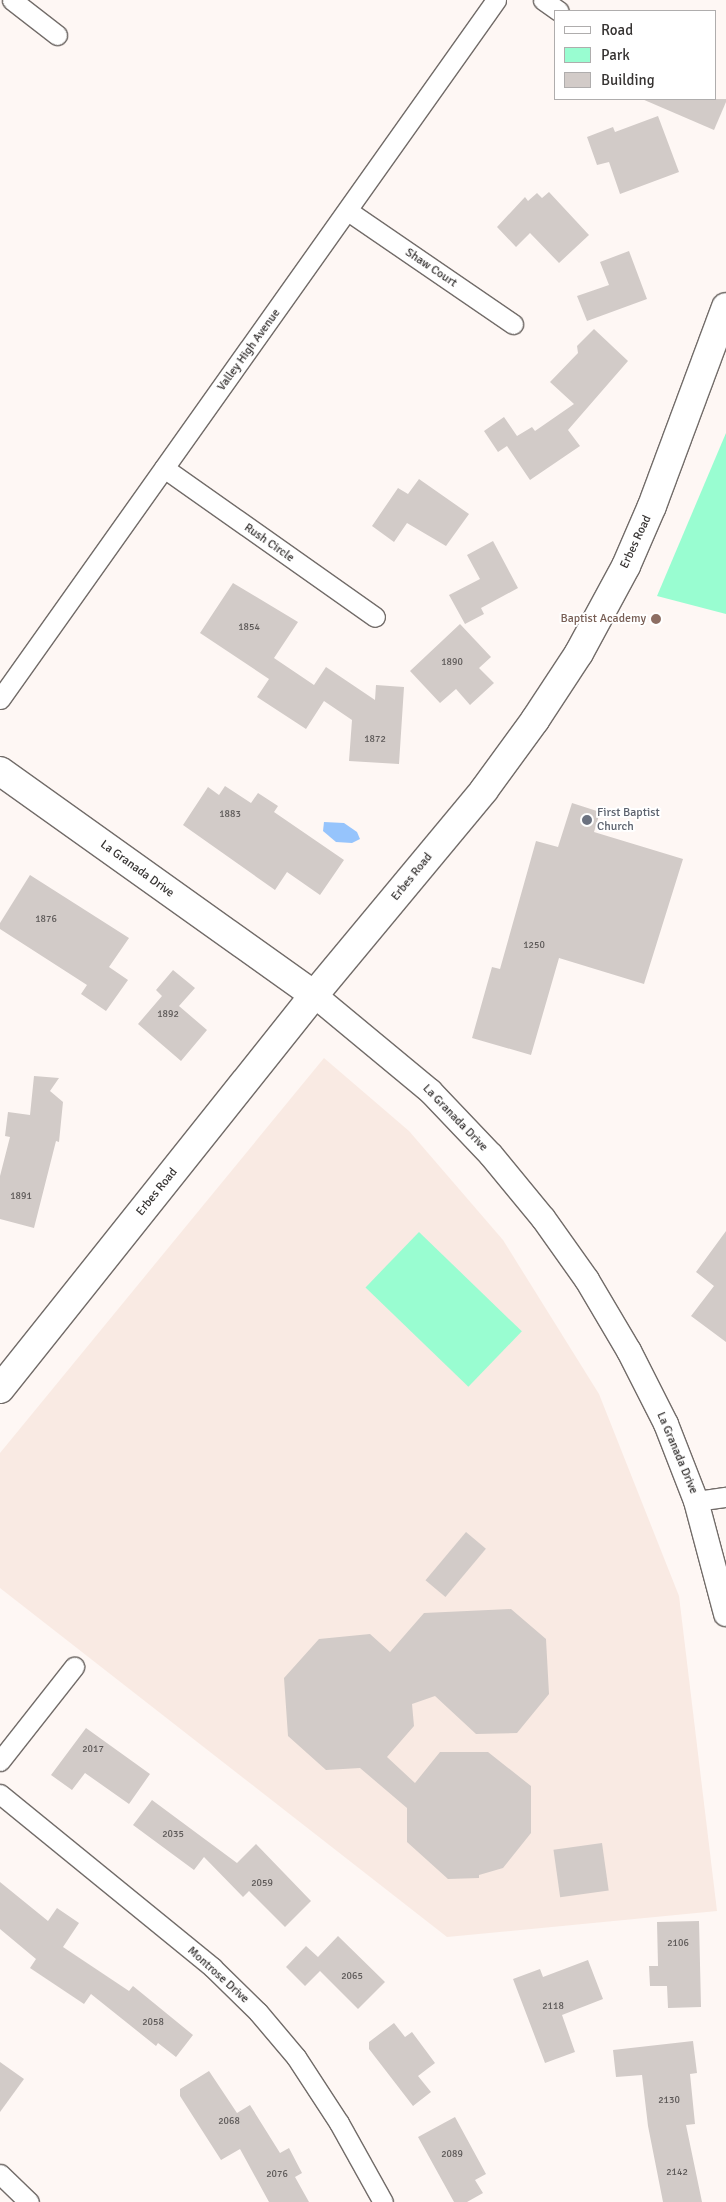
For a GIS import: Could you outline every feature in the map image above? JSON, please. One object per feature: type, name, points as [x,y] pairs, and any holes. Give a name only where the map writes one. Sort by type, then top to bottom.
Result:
[{"type":"main road","name":"Erbes Road","points":[[0,1389],[314,995],[484,790],[579,653],[626,566],[652,506],[726,307]]},
{"type":"main road","name":"La Granada Drive","points":[[0,771],[314,995]]},
{"type":"street","points":[[12,0],[57,35]]},
{"type":"street","name":"Valley High Avenue","points":[[0,699],[496,0]]},
{"type":"street","points":[[543,0],[558,10]]},
{"type":"street","name":"Shaw Court","points":[[348,211],[513,324]]},
{"type":"street","name":"Rush Circle","points":[[164,468],[375,617]]},
{"type":"street","name":"La Granada Drive","points":[[314,995],[430,1091],[491,1155],[544,1218],[587,1280],[629,1350],[666,1424],[696,1500],[726,1614]]},
{"type":"street","points":[[696,1500],[726,1497]]},
{"type":"street","points":[[0,1761],[74,1667]]},
{"type":"street","name":"Montrose Drive","points":[[0,1794],[212,1967],[258,2012],[296,2057],[339,2123],[383,2202]]},
{"type":"street","points":[[0,2174],[29,2202]]},
{"type":"shaded area","points":[[324,1058],[409,1131],[503,1240],[599,1394],[679,1596],[717,1911],[447,1937],[0,1588],[0,1453]]},
{"type":"green space","points":[[726,433],[726,614],[657,596]]},
{"type":"green space","points":[[419,1232],[522,1331],[468,1387],[366,1287]]},
{"type":"water","points":[[324,822],[344,823],[357,832],[360,839],[352,843],[336,842],[323,831]]},
{"type":"building","points":[[726,99],[714,130],[644,100]]},
{"type":"building","points":[[658,116],[679,172],[620,194],[609,162],[597,165],[587,137],[613,127],[615,132]]},
{"type":"building","points":[[549,192],[589,235],[559,263],[530,233],[516,247],[497,227],[525,197],[528,201],[537,193],[542,198]]},
{"type":"building","points":[[629,251],[647,299],[587,321],[577,296],[609,285],[600,262]]},
{"type":"building","points":[[594,329],[628,361],[568,430],[580,446],[530,480],[507,446],[498,452],[484,431],[504,417],[517,436],[532,427],[535,431],[574,404],[550,382],[578,353],[577,346]]},
{"type":"building","points":[[419,479],[469,514],[446,546],[407,523],[394,542],[372,526],[398,488],[408,494]]},
{"type":"building","points":[[493,541],[518,588],[481,608],[484,614],[465,624],[449,595],[480,579],[467,555]]},
{"type":"building","points":[[233,583],[298,622],[274,658],[314,685],[326,667],[375,700],[376,685],[404,687],[399,764],[349,761],[352,720],[324,701],[306,729],[257,697],[269,679],[200,633]]},
{"type":"building","points":[[460,624],[491,657],[479,668],[494,683],[470,705],[456,689],[440,703],[410,671]]},
{"type":"building","points":[[225,786],[251,803],[258,793],[278,806],[274,812],[344,860],[320,895],[287,872],[275,890],[183,825],[208,787],[219,795]]},
{"type":"building","points":[[572,803],[600,812],[594,832],[683,859],[644,984],[559,958],[531,1055],[472,1038],[492,967],[500,969],[536,841],[558,847]]},
{"type":"building","points":[[30,875],[129,938],[109,967],[128,980],[106,1011],[81,994],[87,985],[0,929],[0,923]]},
{"type":"building","points":[[173,970],[195,988],[179,1006],[207,1030],[181,1061],[138,1024],[162,996],[156,990]]},
{"type":"building","points":[[34,1076],[59,1078],[50,1091],[63,1102],[59,1142],[56,1141],[34,1228],[0,1219],[0,1176],[10,1137],[5,1136],[8,1112],[30,1115]]},
{"type":"building","points":[[726,1231],[726,1342],[691,1316],[714,1286],[696,1272]]},
{"type":"building","points":[[466,1532],[486,1549],[445,1597],[426,1580]]},
{"type":"building","points":[[511,1609],[546,1639],[549,1694],[517,1733],[476,1734],[435,1696],[412,1704],[414,1726],[387,1757],[415,1783],[440,1752],[488,1752],[531,1786],[531,1833],[503,1868],[479,1875],[479,1878],[448,1879],[407,1842],[407,1808],[360,1768],[326,1770],[288,1736],[284,1678],[319,1639],[370,1634],[390,1652],[424,1613]]},
{"type":"building","points":[[86,1728],[150,1774],[129,1804],[85,1773],[72,1790],[51,1775]]},
{"type":"building","points":[[152,1800],[237,1863],[256,1844],[311,1901],[285,1927],[249,1891],[243,1897],[204,1857],[194,1870],[133,1825]]},
{"type":"building","points":[[602,1843],[609,1891],[560,1897],[553,1850]]},
{"type":"building","points":[[0,1882],[48,1921],[57,1908],[79,1923],[63,1947],[129,1991],[133,1986],[193,2035],[176,2057],[158,2043],[156,2046],[91,1994],[84,2004],[30,1968],[36,1959],[0,1929]]},
{"type":"building","points":[[699,1921],[701,2007],[668,2008],[667,1986],[650,1986],[649,1966],[658,1966],[657,1922]]},
{"type":"building","points":[[338,1936],[385,1982],[358,2009],[320,1971],[305,1986],[286,1967],[306,1946],[318,1957]]},
{"type":"building","points":[[588,1960],[603,1999],[562,2015],[575,2052],[545,2063],[513,1979],[540,1969],[543,1977]]},
{"type":"building","points":[[394,2023],[405,2037],[412,2032],[435,2063],[418,2076],[431,2092],[413,2106],[369,2049],[369,2042]]},
{"type":"building","points":[[693,2041],[697,2073],[690,2074],[695,2124],[686,2125],[702,2202],[663,2202],[648,2126],[642,2075],[616,2077],[613,2050]]},
{"type":"building","points":[[0,2062],[24,2079],[0,2112]]},
{"type":"building","points":[[209,2071],[237,2113],[250,2105],[280,2153],[289,2148],[302,2173],[295,2177],[309,2202],[269,2202],[240,2149],[221,2160],[180,2096],[180,2089]]},
{"type":"building","points":[[455,2117],[486,2174],[475,2180],[483,2193],[467,2202],[454,2202],[418,2137]]},
{"type":"place","name":"Baptist Academy","points":[[656,619]]},
{"type":"place","name":"First Baptist Church","points":[[587,820]]}]
